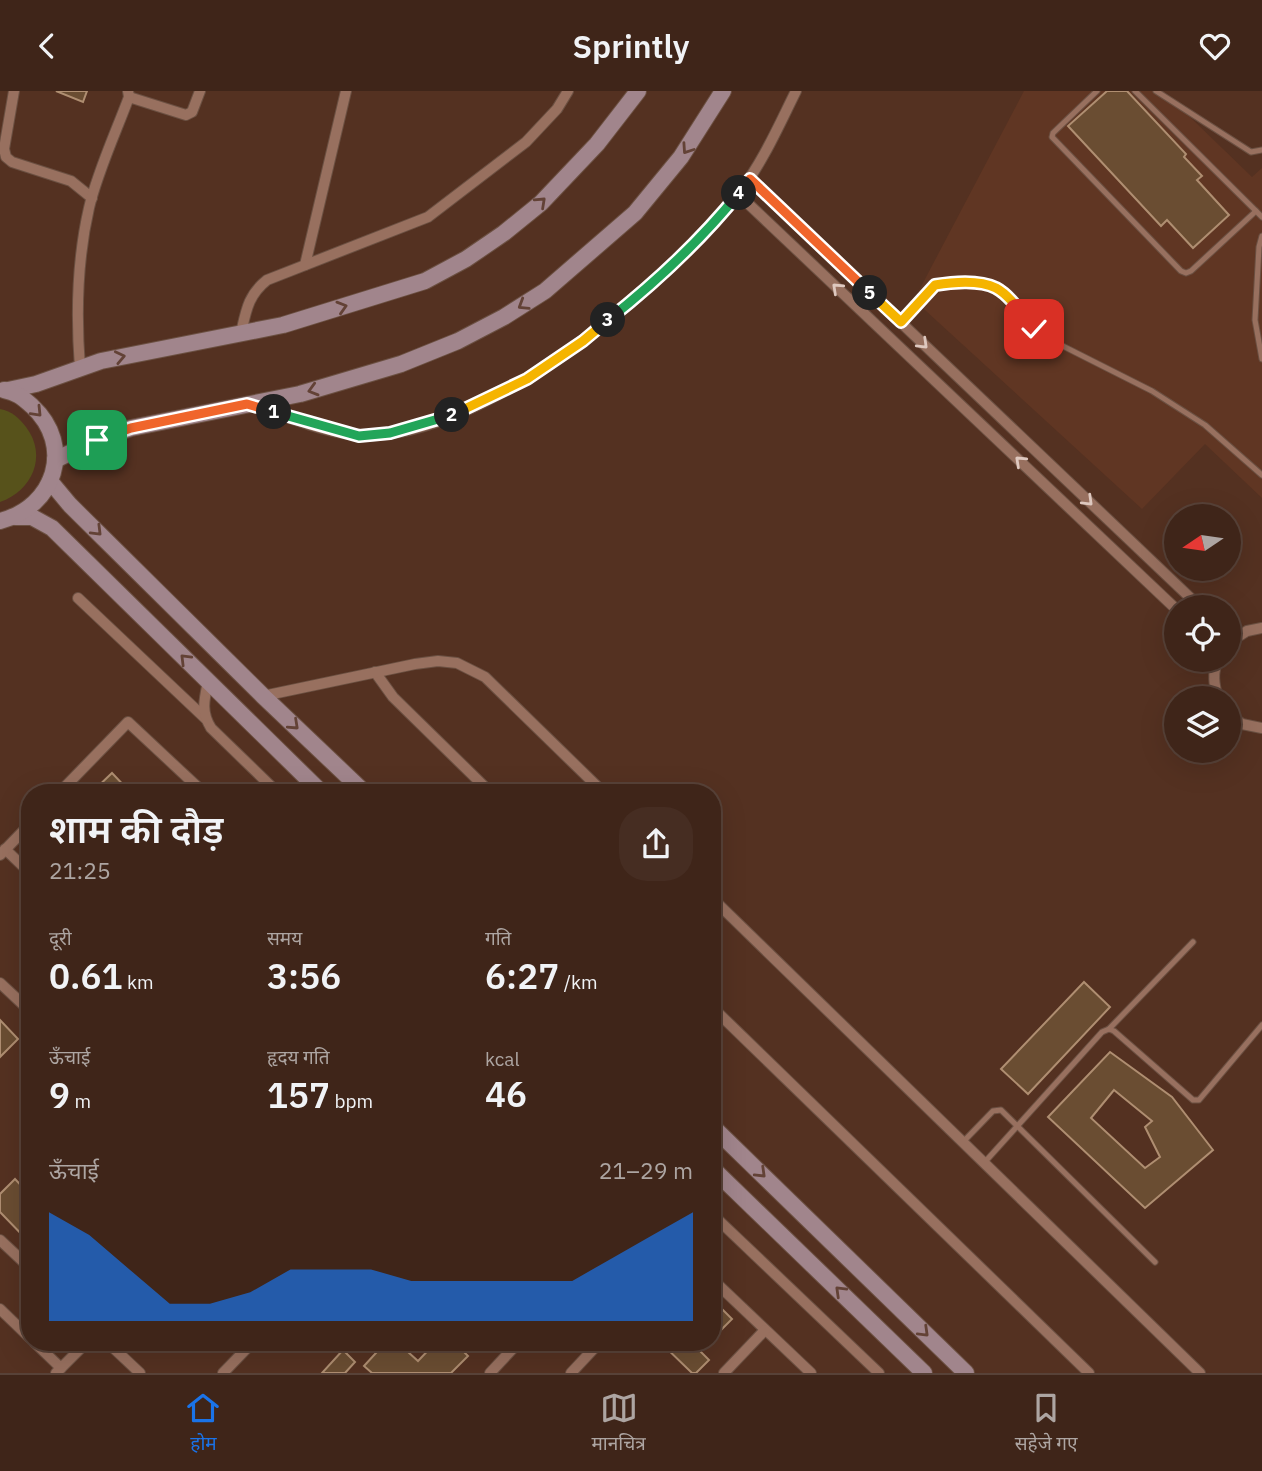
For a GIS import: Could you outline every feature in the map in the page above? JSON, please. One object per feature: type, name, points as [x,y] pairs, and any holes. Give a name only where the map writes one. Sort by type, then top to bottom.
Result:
[{"type":"main road","points":[[4,390],[37,384],[101,361],[283,325],[425,281],[466,260],[541,203],[597,144],[638,91]]},
{"type":"main road","points":[[55,460],[97,440],[131,428],[300,394],[401,364],[492,323],[545,291],[635,213],[681,157],[723,91]]},
{"type":"main road","points":[[4,390],[21,396],[44,417],[51,431],[55,460],[50,481],[36,501],[7,519]]},
{"type":"main road","points":[[50,481],[70,505],[356,784]]},
{"type":"main road","points":[[7,519],[32,517],[52,528],[313,784]]},
{"type":"main road","points":[[721,1135],[966,1373]]},
{"type":"main road","points":[[721,1177],[924,1373]]},
{"type":"street","points":[[14,91],[4,149],[6,157],[12,162],[71,181],[92,198]]},
{"type":"street","points":[[80,369],[77,330],[86,224],[92,198],[128,94],[186,115],[192,112],[200,91]]},
{"type":"street","points":[[306,265],[345,91]]},
{"type":"street","points":[[241,333],[248,302],[255,290],[267,280],[428,218],[526,142],[557,109],[568,91]]},
{"type":"street","points":[[247,404],[359,436],[390,433],[449,417],[527,379],[583,341],[642,294],[683,254],[750,179],[796,91]]},
{"type":"street","points":[[750,179],[1187,595]]},
{"type":"street","points":[[738,194],[1164,598]]},
{"type":"street","points":[[78,598],[206,719],[211,728],[269,784]]},
{"type":"street","points":[[1241,634],[1262,628]]},
{"type":"street","points":[[263,696],[415,664],[438,661],[457,663],[485,677],[595,784]]},
{"type":"street","points":[[375,672],[393,697],[482,784]]},
{"type":"street","points":[[206,719],[203,704],[208,682]]},
{"type":"street","points":[[68,784],[128,722],[194,784]]},
{"type":"street","points":[[1241,723],[1262,728]]},
{"type":"street","points":[[21,833],[3,852],[21,866]]},
{"type":"street","points":[[721,907],[1200,1373]]},
{"type":"street","points":[[0,983],[21,1003]]},
{"type":"street","points":[[721,1016],[1089,1373]]},
{"type":"street","points":[[721,1223],[879,1373]]},
{"type":"street","points":[[0,1240],[21,1260]]},
{"type":"street","points":[[721,1288],[810,1373]]},
{"type":"street","points":[[0,1309],[21,1329]]},
{"type":"street","points":[[724,1373],[765,1330]]},
{"type":"street","points":[[42,1351],[58,1370],[78,1351]]},
{"type":"street","points":[[116,1351],[139,1373]]},
{"type":"street","points":[[223,1373],[244,1351]]},
{"type":"street","points":[[490,1373],[511,1351]]},
{"type":"street","points":[[571,1373],[592,1351]]},
{"type":"lane","points":[[1097,91],[1053,133],[1054,142],[1181,271],[1191,271],[1256,211]]},
{"type":"lane","points":[[1135,91],[1262,216]]},
{"type":"lane","points":[[1156,91],[1251,152],[1262,150]]},
{"type":"lane","points":[[1262,236],[1258,247],[1255,320],[1262,359]]},
{"type":"lane","points":[[901,322],[935,285],[965,283],[996,288],[1041,335],[1152,391],[1205,425],[1262,475]]},
{"type":"lane","points":[[984,1163],[1102,1032],[1109,1029],[1194,942]]},
{"type":"lane","points":[[1109,1029],[1193,1100],[1199,1100],[1262,1025]]},
{"type":"lane","points":[[963,1142],[997,1109],[1001,1110],[1155,1262]]},
{"type":"shaded area","points":[[1024,91],[1163,91],[1252,177],[1262,168],[1262,498],[1205,444],[1142,509],[914,300]]},
{"type":"shaded area","points":[[0,409],[15,415],[26,427],[33,438],[36,461],[21,490],[0,502]]},
{"type":"building","points":[[56,91],[87,91],[83,102]]},
{"type":"building","points":[[1107,91],[1127,91],[1186,154],[1184,157],[1202,176],[1197,180],[1229,215],[1193,248],[1167,220],[1161,226],[1068,126]]},
{"type":"building","points":[[112,773],[122,784],[100,784]]},
{"type":"building","points":[[1084,982],[1110,1007],[1028,1094],[1001,1069]]},
{"type":"building","points":[[0,1020],[18,1039],[0,1057]]},
{"type":"building","points":[[1110,1052],[1172,1097],[1213,1150],[1145,1208],[1048,1117]],"holes":[[[1114,1090],[1152,1121],[1145,1127],[1160,1157],[1145,1168],[1091,1118]]]},
{"type":"building","points":[[15,1179],[21,1185],[21,1234],[0,1212],[0,1194]]},
{"type":"building","points":[[721,1308],[732,1319],[721,1330]]},
{"type":"building","points":[[342,1351],[355,1362],[345,1373],[322,1373]]},
{"type":"building","points":[[378,1351],[407,1351],[418,1361],[427,1351],[463,1351],[468,1356],[451,1373],[372,1373],[364,1366]]},
{"type":"building","points":[[669,1351],[700,1351],[709,1360],[696,1373],[692,1373]]},
{"type":"route","points":[[97,440],[131,428],[247,404],[359,436],[390,433],[449,417],[506,391],[583,341],[642,294],[723,212],[750,179],[901,322],[935,285],[965,283],[996,288],[1034,329]]}]
